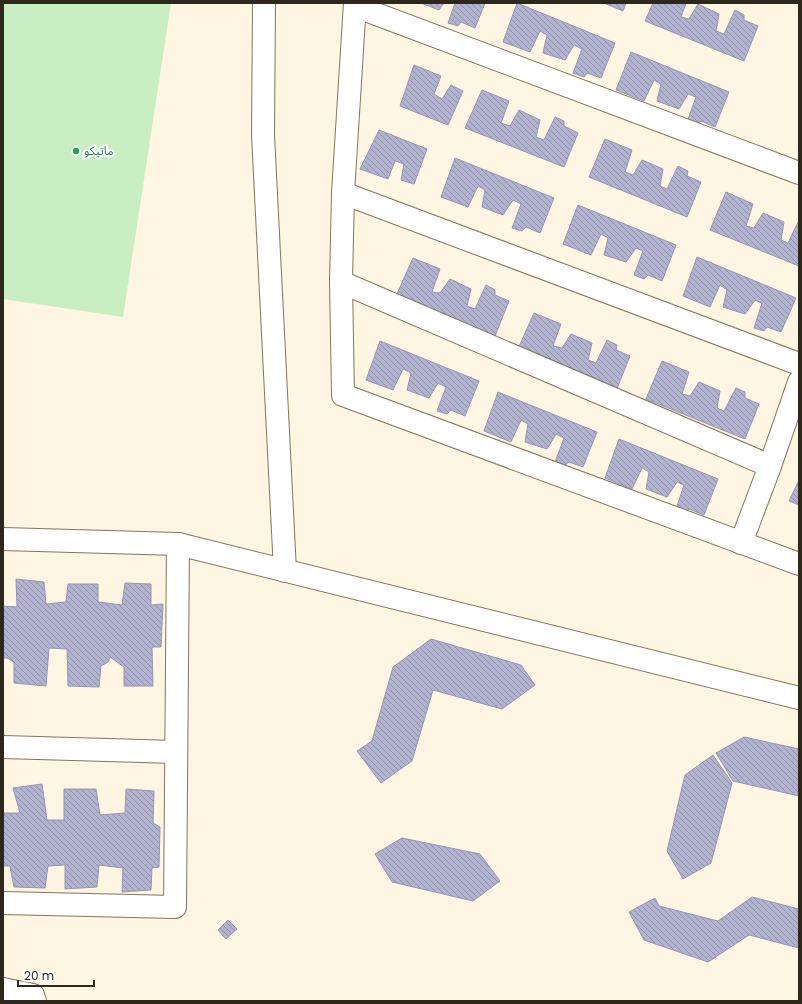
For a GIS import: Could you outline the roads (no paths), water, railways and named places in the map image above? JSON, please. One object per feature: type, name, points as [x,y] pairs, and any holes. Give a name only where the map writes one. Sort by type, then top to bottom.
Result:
[{"type":"street","points":[[264,3],[263,134],[286,571]]},
{"type":"street","points":[[799,173],[355,5],[344,193],[341,282],[343,395],[799,564]]},
{"type":"street","points":[[344,193],[799,364]]},
{"type":"street","points":[[341,282],[770,466]]},
{"type":"street","points":[[741,543],[799,382]]},
{"type":"street","points":[[3,538],[178,544],[799,698]]},
{"type":"street","points":[[3,903],[175,907],[178,544]]},
{"type":"street","points":[[3,747],[176,752]]},
{"type":"street","points":[[3,989],[32,995],[35,1001]]},
{"type":"place","name":"ماتيكو","points":[[76,151]]}]
